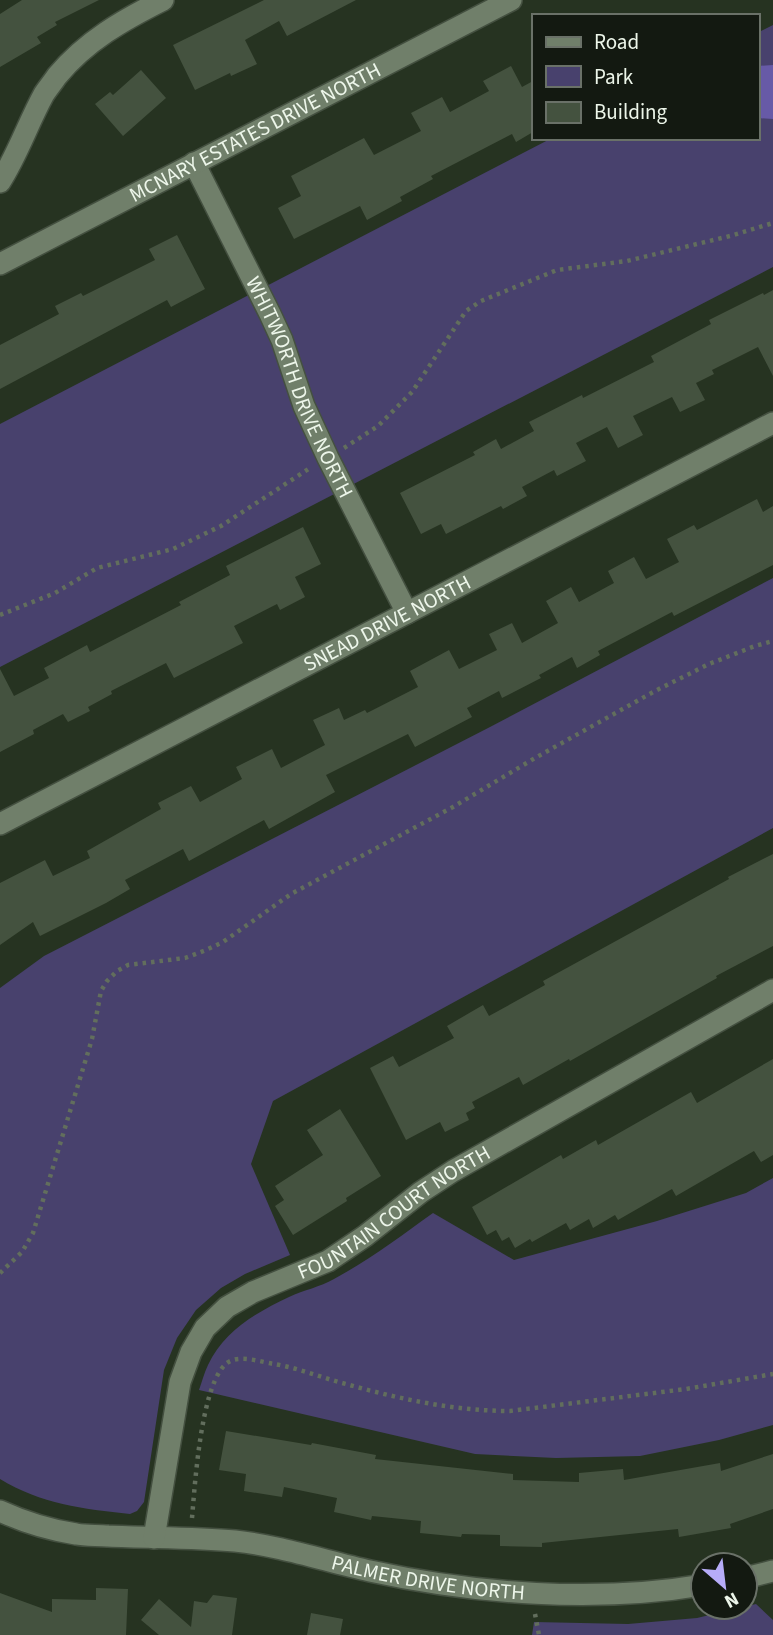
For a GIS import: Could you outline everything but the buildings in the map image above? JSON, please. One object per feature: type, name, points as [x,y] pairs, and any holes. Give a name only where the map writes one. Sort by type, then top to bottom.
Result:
[{"type":"street","points":[[0,182],[12,164],[45,92],[66,66],[88,45],[119,23],[163,0]]},
{"type":"street","name":"MCNARY ESTATES DRIVE NORTH","points":[[0,264],[511,0]]},
{"type":"street","name":"WHITWORTH DRIVE NORTH","points":[[194,163],[282,340],[304,406],[328,458],[407,612]]},
{"type":"street","name":"SNEAD DRIVE NORTH","points":[[0,824],[773,423]]},
{"type":"street","name":"FOUNTAIN COURT NORTH","points":[[154,1538],[180,1382],[191,1352],[205,1328],[227,1307],[253,1292],[328,1261],[453,1171],[773,990]]},
{"type":"street","points":[[0,1511],[25,1522],[76,1534],[154,1538]]},
{"type":"street","name":"PALMER DRIVE NORTH","points":[[154,1538],[236,1541],[441,1584],[526,1592],[605,1594],[689,1588]]},
{"type":"path","points":[[0,615],[55,593],[97,568],[173,549],[221,526],[378,426],[412,392],[466,311],[481,301],[557,270],[627,261],[773,223]]},
{"type":"path","points":[[0,1272],[22,1252],[33,1233],[92,1039],[101,991],[117,971],[128,965],[185,958],[222,942],[291,894],[453,807],[655,691],[709,664],[773,641]]},
{"type":"path","points":[[192,1522],[198,1460],[210,1393],[218,1374],[226,1364],[236,1359],[285,1366],[395,1396],[484,1411],[510,1411],[686,1389],[773,1374]]},
{"type":"path","points":[[535,1615],[539,1635]]},
{"type":"green space","points":[[773,25],[773,267],[0,667],[0,424],[548,140],[759,140],[759,32]]},
{"type":"green space","points":[[773,578],[773,828],[273,1101],[251,1164],[290,1255],[245,1274],[221,1288],[196,1310],[177,1338],[164,1370],[144,1502],[137,1511],[130,1514],[79,1507],[47,1500],[0,1479],[0,988],[44,956]]},
{"type":"green space","points":[[773,1178],[773,1425],[719,1440],[640,1456],[556,1458],[475,1454],[199,1390],[215,1353],[232,1332],[277,1303],[347,1272],[433,1213],[514,1260],[657,1221],[746,1193]]},
{"type":"green space","points":[[759,1607],[773,1620],[773,1635],[532,1635],[534,1622],[628,1624],[689,1619],[689,1621],[759,1621]]},
{"type":"shaded area","points":[[773,65],[773,119],[759,118],[759,66]]}]
